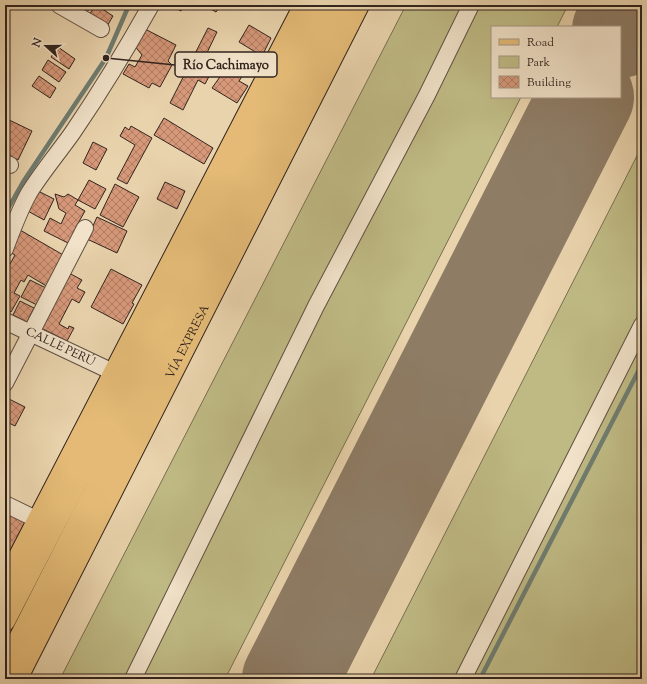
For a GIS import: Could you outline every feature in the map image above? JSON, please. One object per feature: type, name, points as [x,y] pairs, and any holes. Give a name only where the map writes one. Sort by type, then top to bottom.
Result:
[{"type":"main road","points":[[7,574],[38,520],[115,373],[304,5]]},
{"type":"main road","name":"VÍA EXPRESA","points":[[317,35],[324,5]]},
{"type":"main road","name":"VÍA EXPRESA","points":[[5,666],[202,259],[317,35],[342,5]]},
{"type":"main road","name":"VÍA EXPRESA","points":[[17,679],[359,5]]},
{"type":"main road","points":[[268,76],[317,35]]},
{"type":"main road","points":[[312,98],[317,35]]},
{"type":"main road","points":[[202,259],[205,198]]},
{"type":"main road","points":[[202,259],[248,224]]},
{"type":"main road","name":"VÍA EXPRESA","points":[[5,621],[202,259]]},
{"type":"street","points":[[59,5],[101,29]]},
{"type":"street","points":[[5,249],[13,227],[29,193],[73,132],[124,54],[151,5]]},
{"type":"street","points":[[133,679],[316,306],[427,95],[471,5]]},
{"type":"street","points":[[5,383],[85,228]]},
{"type":"street","name":"CALLE PERÚ","points":[[5,320],[115,373]]},
{"type":"street","points":[[463,679],[642,325]]},
{"type":"street","points":[[5,504],[38,520]]},
{"type":"green space","points":[[406,5],[568,5],[558,26],[491,26],[491,98],[520,98],[225,679],[60,679]]},
{"type":"green space","points":[[642,146],[642,679],[371,679]]},
{"type":"building","points":[[70,5],[92,5],[85,15]]},
{"type":"building","points":[[96,5],[113,16],[106,28],[88,16]]},
{"type":"building","points":[[170,5],[184,5],[181,11]]},
{"type":"building","points":[[204,5],[221,5],[216,12]]},
{"type":"building","points":[[249,25],[271,38],[262,56],[239,42]]},
{"type":"building","points":[[143,28],[176,45],[168,61],[172,65],[160,87],[152,83],[149,88],[123,74],[129,64],[135,67],[142,55],[134,45]]},
{"type":"building","points":[[208,28],[217,32],[204,59],[205,65],[213,69],[205,84],[198,80],[183,110],[170,103]]},
{"type":"building","points":[[58,47],[75,59],[69,69],[51,57]]},
{"type":"building","points":[[227,55],[244,66],[241,70],[245,72],[239,81],[248,86],[237,103],[212,88],[222,74],[217,71]]},
{"type":"building","points":[[48,60],[66,72],[59,82],[42,70]]},
{"type":"building","points":[[39,76],[56,88],[50,98],[32,86]]},
{"type":"building","points":[[5,118],[32,131],[18,160],[5,153]]},
{"type":"building","points":[[164,118],[213,148],[204,164],[154,135]]},
{"type":"building","points":[[131,126],[152,138],[127,184],[117,179],[135,145],[120,136],[125,127],[129,130]]},
{"type":"building","points":[[93,142],[107,149],[96,170],[83,163]]},
{"type":"building","points":[[89,180],[106,189],[95,209],[78,200]]},
{"type":"building","points":[[165,182],[185,191],[177,209],[157,199]]},
{"type":"building","points":[[115,184],[139,197],[123,227],[100,215]]},
{"type":"building","points":[[36,190],[54,199],[44,220],[26,210]]},
{"type":"building","points":[[55,194],[64,197],[68,194],[78,200],[75,205],[85,211],[76,227],[78,229],[70,244],[44,231],[50,218],[61,224],[66,213],[59,209]]},
{"type":"building","points":[[97,217],[127,231],[117,253],[87,239]]},
{"type":"building","points":[[20,230],[65,256],[48,287],[28,275],[24,282],[21,280],[14,293],[20,296],[11,312],[5,309],[5,273],[15,255],[8,251]]},
{"type":"building","points":[[111,269],[142,285],[123,324],[91,307]]},
{"type":"building","points":[[69,273],[82,280],[77,288],[85,292],[79,303],[72,299],[59,324],[68,329],[69,326],[74,328],[67,341],[41,328]]},
{"type":"building","points":[[30,280],[46,288],[37,305],[21,297]]},
{"type":"building","points":[[20,301],[34,308],[27,322],[13,315]]},
{"type":"building","points":[[5,397],[25,407],[15,426],[5,421]]},
{"type":"building","points":[[5,511],[29,520],[5,563]]},
{"type":"waterway","points":[[5,214],[23,182],[106,58],[129,5]]},
{"type":"waterway","points":[[480,679],[642,364]]},
{"type":"runway","points":[[621,28],[633,5]]},
{"type":"runway","points":[[290,679],[585,98]]},
{"type":"place","name":"Río Cachimayo","points":[[106,58]]}]
